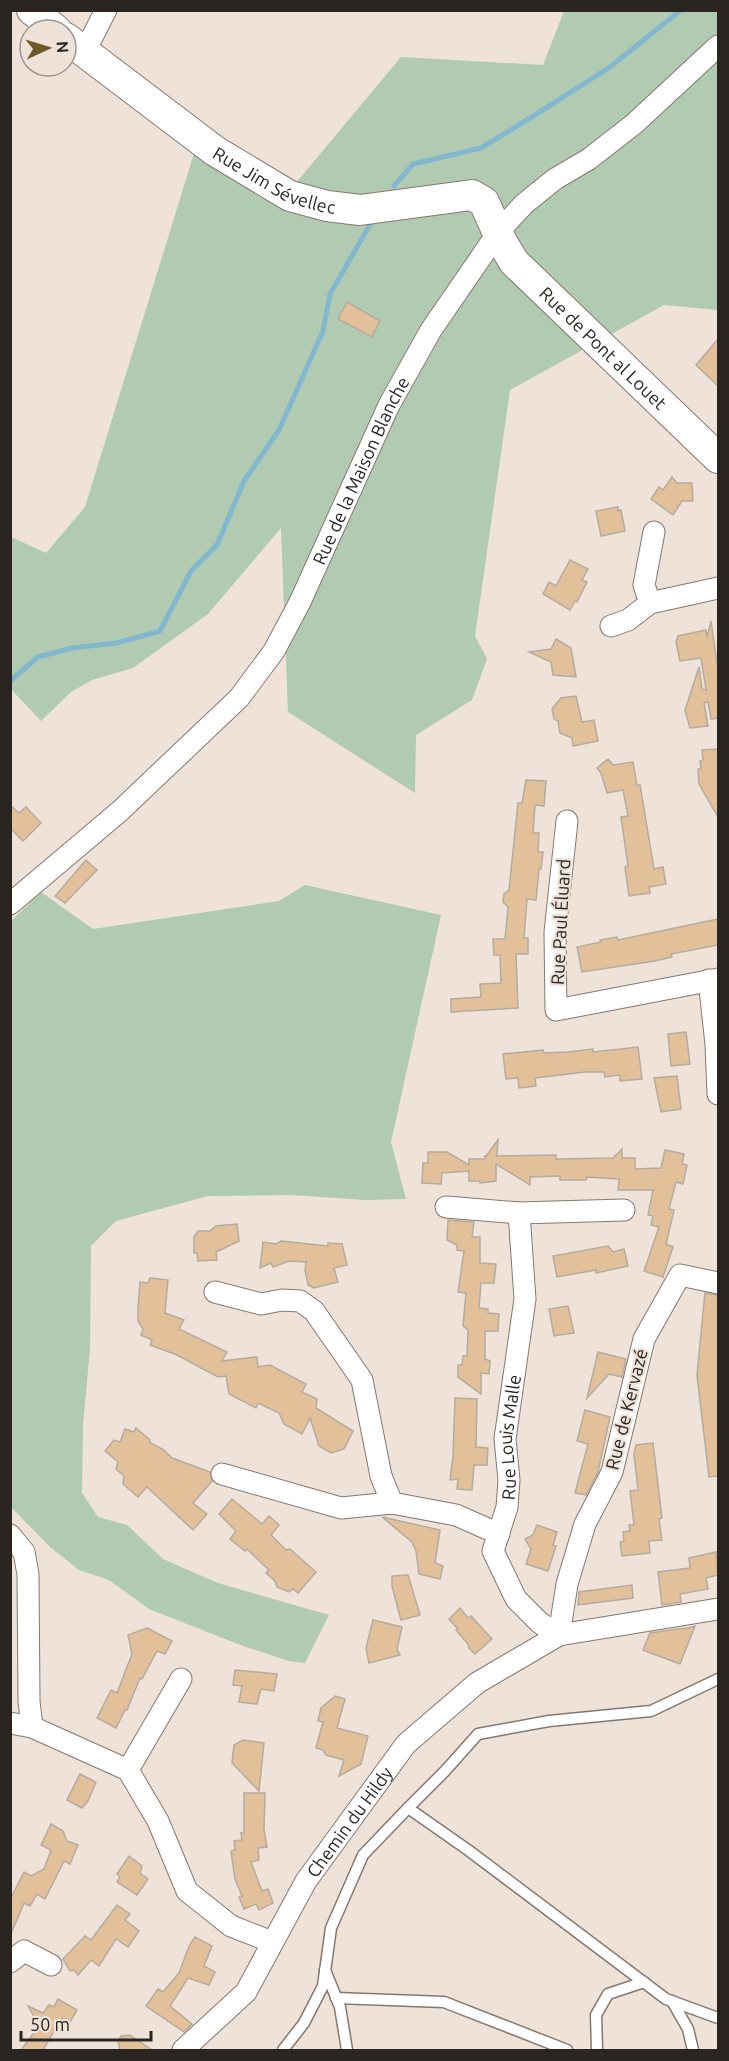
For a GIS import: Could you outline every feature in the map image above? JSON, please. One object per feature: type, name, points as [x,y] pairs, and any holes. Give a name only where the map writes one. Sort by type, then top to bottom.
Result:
[{"type":"street","points":[[78,43],[106,10]]},
{"type":"street","name":"Rue de la Maison Blanche","points":[[10,904],[120,811],[239,698],[274,651],[300,602],[389,405],[430,330],[499,231],[524,204],[555,179],[589,159],[634,124],[718,46]]},
{"type":"street","name":"Rue Jim Sévellec","points":[[78,48],[215,151],[290,196],[327,206],[360,210],[472,195],[484,202],[499,231]]},
{"type":"street","name":"Rue de Pont al Louet","points":[[499,231],[502,242],[514,262],[718,458]]},
{"type":"street","points":[[650,603],[644,585],[654,532]]},
{"type":"street","points":[[611,626],[628,620],[650,603],[718,588]]},
{"type":"street","name":"Rue Paul Éluard","points":[[567,821],[555,932],[556,1010],[714,980],[718,1094]]},
{"type":"street","points":[[446,1207],[519,1213],[624,1210]]},
{"type":"street","name":"Rue Louis Malle","points":[[519,1213],[525,1299],[505,1439],[509,1480],[507,1507],[494,1551],[516,1599],[540,1623],[559,1635]]},
{"type":"street","name":"Rue de Kervazé","points":[[559,1635],[567,1584],[585,1524],[612,1472],[644,1338],[680,1275],[718,1283]]},
{"type":"street","points":[[215,1292],[261,1304],[282,1299],[300,1301],[314,1311],[362,1380],[381,1476],[392,1503]]},
{"type":"street","points":[[222,1474],[341,1508],[392,1503],[456,1515],[499,1534]]},
{"type":"street","points":[[10,1535],[24,1552],[27,1574],[29,1701],[32,1727]]},
{"type":"street","points":[[559,1635],[718,1609]]},
{"type":"street","name":"Chemin du Hildy","points":[[183,2050],[246,1992],[306,1881],[406,1744],[477,1683],[559,1635]]},
{"type":"street","points":[[128,1770],[181,1679]]},
{"type":"street","points":[[10,1723],[32,1727],[128,1770],[158,1821],[187,1891],[231,1926],[272,1942]]},
{"type":"street","points":[[10,1962],[24,1951],[51,1965]]},
{"type":"lane","points":[[284,2050],[304,2023],[323,1986],[331,1928],[363,1855],[478,1734],[549,1721],[651,1711],[718,1678]]},
{"type":"lane","points":[[408,1808],[672,2001],[718,2018]]},
{"type":"lane","points":[[325,1970],[340,2007],[347,2050]]},
{"type":"lane","points":[[597,2050],[596,2014],[608,1994],[644,1982]]},
{"type":"lane","points":[[336,1998],[444,2002],[567,2050]]},
{"type":"lane","points":[[672,2001],[688,2029],[693,2050]]},
{"type":"green space","points":[[564,11],[718,11],[718,310],[664,305],[510,390],[475,636],[487,659],[472,700],[416,735],[415,793],[288,712],[281,528],[208,614],[133,668],[92,680],[71,692],[41,721],[11,689],[11,537],[46,553],[85,507],[195,150],[295,184],[401,57],[543,65]]},
{"type":"green space","points":[[305,885],[441,915],[391,1142],[406,1199],[365,1200],[291,1195],[208,1196],[116,1221],[91,1246],[90,1349],[83,1425],[82,1493],[98,1517],[127,1525],[163,1559],[218,1583],[329,1615],[305,1663],[289,1661],[243,1646],[149,1609],[109,1580],[79,1570],[50,1547],[11,1507],[10,922],[41,892],[93,929],[279,901]]},
{"type":"building","points":[[347,302],[380,321],[372,337],[338,319]]},
{"type":"building","points":[[718,339],[718,386],[696,365]]},
{"type":"building","points":[[672,477],[677,483],[692,483],[693,501],[682,501],[673,515],[651,499],[659,487],[663,490]]},
{"type":"building","points":[[618,507],[618,511],[621,510],[625,531],[601,536],[596,511]]},
{"type":"building","points":[[570,560],[588,569],[582,580],[587,582],[577,602],[575,601],[570,610],[543,594],[549,582],[556,586]]},
{"type":"building","points":[[711,621],[718,670],[718,718],[711,719],[708,702],[704,703],[708,726],[690,728],[685,710],[699,667],[702,689],[706,690],[701,658],[680,661],[676,642],[678,636],[706,630],[707,637]]},
{"type":"building","points":[[556,639],[571,648],[576,677],[553,675],[551,662],[529,652],[551,649]]},
{"type":"building","points":[[576,696],[582,722],[594,720],[598,741],[573,746],[572,738],[560,733],[558,721],[554,719],[552,709],[561,698]]},
{"type":"building","points":[[718,749],[718,817],[699,784],[698,769],[701,769],[700,761],[703,760],[702,750]]},
{"type":"building","points":[[608,759],[613,765],[633,762],[637,785],[640,785],[654,869],[663,867],[666,884],[649,887],[650,893],[629,896],[625,867],[628,866],[621,817],[628,816],[623,790],[607,793],[601,773],[597,768]]},
{"type":"building","points":[[526,780],[546,781],[544,806],[535,805],[533,833],[539,833],[538,852],[543,852],[536,900],[527,899],[524,938],[528,938],[528,954],[516,954],[518,1008],[451,1012],[451,999],[481,997],[480,984],[501,983],[500,955],[494,955],[493,939],[505,939],[508,907],[503,902],[504,894],[509,890],[518,803],[522,803]]},
{"type":"building","points":[[10,805],[19,813],[26,807],[41,823],[23,841],[10,828]]},
{"type":"building","points":[[86,860],[97,870],[65,903],[55,896]]},
{"type":"building","points":[[718,919],[718,945],[671,954],[672,957],[655,961],[582,972],[577,947],[601,942],[600,940],[617,937],[618,940]]},
{"type":"building","points":[[686,1032],[690,1064],[671,1066],[668,1034]]},
{"type":"building","points":[[638,1047],[642,1079],[620,1081],[620,1075],[605,1077],[604,1072],[585,1072],[535,1078],[536,1086],[519,1088],[518,1078],[506,1079],[503,1054],[543,1050],[544,1053],[593,1049],[593,1052]]},
{"type":"building","points":[[677,1076],[681,1109],[661,1112],[654,1078]]},
{"type":"building","points":[[498,1140],[497,1156],[556,1155],[556,1159],[613,1158],[622,1149],[622,1158],[635,1158],[635,1169],[661,1168],[665,1150],[684,1154],[682,1164],[687,1165],[683,1184],[676,1182],[669,1209],[674,1210],[666,1244],[673,1247],[663,1277],[644,1271],[659,1227],[651,1225],[653,1216],[648,1215],[653,1190],[618,1190],[619,1179],[587,1177],[586,1180],[560,1180],[560,1176],[530,1177],[530,1185],[496,1164],[496,1181],[480,1183],[480,1181],[469,1181],[469,1171],[442,1173],[441,1184],[422,1183],[423,1163],[428,1163],[428,1152],[447,1152],[469,1165],[469,1159],[484,1159]]},
{"type":"building","points":[[448,1220],[474,1222],[472,1237],[480,1237],[480,1263],[496,1264],[494,1283],[481,1283],[479,1308],[488,1309],[488,1313],[499,1314],[498,1331],[485,1331],[485,1359],[490,1361],[489,1374],[481,1373],[481,1394],[458,1377],[458,1365],[462,1365],[463,1356],[467,1356],[468,1330],[463,1326],[466,1293],[458,1292],[464,1251],[457,1250],[457,1245],[447,1240]]},
{"type":"building","points":[[237,1224],[239,1241],[216,1252],[217,1260],[198,1261],[197,1253],[194,1253],[194,1237],[198,1231],[210,1231],[216,1226]]},
{"type":"building","points":[[281,1241],[328,1246],[328,1243],[342,1244],[347,1265],[334,1268],[338,1282],[314,1288],[308,1285],[306,1262],[289,1261],[273,1267],[271,1263],[260,1268],[263,1242],[276,1244]]},
{"type":"building","points":[[608,1246],[613,1252],[624,1249],[628,1266],[596,1273],[596,1270],[557,1277],[553,1256]]},
{"type":"building","points":[[150,1278],[168,1280],[165,1313],[184,1320],[179,1329],[227,1352],[222,1361],[257,1357],[258,1367],[270,1365],[306,1384],[302,1392],[317,1399],[316,1408],[353,1431],[344,1449],[331,1453],[319,1446],[310,1418],[302,1434],[284,1424],[279,1413],[258,1403],[256,1408],[229,1394],[226,1376],[218,1377],[177,1355],[150,1345],[152,1340],[141,1335],[143,1329],[138,1321],[138,1308],[140,1282],[148,1283]]},
{"type":"building","points":[[705,1293],[718,1295],[718,1476],[709,1477],[697,1375]]},
{"type":"building","points":[[568,1306],[574,1333],[554,1336],[549,1309]]},
{"type":"building","points":[[598,1352],[626,1359],[622,1377],[609,1374],[587,1398]]},
{"type":"building","points":[[455,1398],[477,1399],[476,1447],[488,1448],[487,1465],[474,1465],[472,1490],[457,1489],[458,1479],[450,1480]]},
{"type":"building","points":[[585,1410],[610,1417],[598,1472],[586,1495],[575,1493],[588,1444],[577,1441]]},
{"type":"building","points":[[136,1428],[150,1440],[149,1442],[164,1450],[172,1458],[210,1472],[212,1481],[193,1503],[207,1514],[193,1530],[147,1487],[138,1497],[123,1484],[124,1476],[116,1469],[118,1462],[105,1451],[114,1440],[120,1442],[125,1429],[134,1432]]},
{"type":"building","points":[[653,1443],[662,1518],[659,1519],[662,1540],[649,1541],[650,1553],[622,1556],[620,1542],[624,1541],[623,1532],[630,1531],[629,1525],[634,1525],[630,1491],[638,1490],[634,1454],[636,1445]]},
{"type":"building","points":[[232,1499],[262,1524],[269,1516],[279,1525],[271,1535],[286,1550],[290,1549],[316,1572],[298,1593],[293,1589],[289,1592],[277,1587],[275,1581],[266,1573],[269,1570],[247,1549],[245,1551],[230,1539],[236,1531],[219,1514]]},
{"type":"building","points":[[382,1517],[440,1530],[435,1563],[443,1566],[440,1579],[419,1574],[416,1551],[412,1542]]},
{"type":"building","points":[[537,1525],[557,1532],[553,1545],[556,1546],[548,1571],[526,1564],[531,1549],[525,1539],[533,1535]]},
{"type":"building","points":[[716,1552],[718,1575],[706,1578],[708,1589],[680,1594],[681,1602],[662,1605],[658,1572],[690,1568],[689,1558]]},
{"type":"building","points":[[408,1575],[420,1615],[401,1620],[392,1586],[392,1576]]},
{"type":"building","points":[[632,1585],[633,1598],[578,1605],[579,1592]]},
{"type":"building","points":[[460,1608],[468,1618],[471,1616],[492,1639],[475,1654],[449,1619]]},
{"type":"building","points":[[373,1620],[402,1627],[397,1649],[400,1655],[369,1663],[366,1648]]},
{"type":"building","points":[[695,1626],[680,1664],[643,1650],[650,1633]]},
{"type":"building","points":[[147,1628],[172,1641],[165,1654],[157,1651],[142,1679],[140,1678],[127,1710],[116,1728],[97,1718],[111,1690],[117,1693],[132,1654],[128,1635]]},
{"type":"building","points":[[235,1670],[277,1674],[274,1691],[261,1689],[257,1704],[239,1702],[242,1686],[233,1685]]},
{"type":"building","points":[[335,1696],[345,1699],[337,1728],[368,1736],[361,1764],[339,1776],[344,1760],[326,1755],[323,1750],[316,1748],[323,1722],[318,1721],[321,1708]]},
{"type":"building","points":[[243,1740],[264,1743],[259,1791],[232,1763],[234,1745]]},
{"type":"building","points":[[80,1774],[96,1782],[88,1801],[82,1808],[67,1800]]},
{"type":"building","points":[[244,1793],[265,1793],[264,1829],[267,1847],[258,1848],[259,1860],[251,1862],[262,1891],[268,1889],[273,1903],[259,1910],[256,1904],[244,1909],[239,1897],[242,1896],[235,1879],[231,1851],[235,1850],[234,1841],[242,1840],[241,1833],[244,1833]]},
{"type":"building","points":[[51,1824],[63,1831],[67,1841],[78,1845],[70,1864],[64,1861],[45,1899],[37,1894],[30,1906],[24,1903],[10,1936],[10,1900],[24,1872],[31,1876],[44,1869],[51,1850],[41,1845]]},
{"type":"building","points":[[129,1856],[142,1866],[140,1873],[148,1879],[137,1895],[117,1882],[120,1877],[117,1874]]},
{"type":"building","points":[[117,1905],[130,1914],[125,1920],[139,1931],[128,1947],[116,1939],[99,1966],[91,1960],[78,1975],[74,1970],[70,1971],[63,1959],[85,1936],[91,1940]]},
{"type":"building","points":[[195,1937],[212,1946],[204,1966],[215,1972],[209,1985],[188,1978],[170,2006],[192,2024],[184,2032],[146,2006],[158,1989],[163,1992],[179,1973]]},
{"type":"building","points":[[58,1999],[77,2010],[70,2022],[62,2018],[43,2050],[21,2050],[39,2026],[28,2006],[43,2013],[49,2005],[54,2007]]},
{"type":"building","points":[[130,2035],[152,2050],[120,2050],[118,2041],[121,2036]]},
{"type":"waterway","points":[[394,186],[413,164],[481,148],[535,115],[610,67],[681,10]]},
{"type":"waterway","points":[[10,681],[38,657],[72,648],[116,643],[160,631],[191,571],[217,545],[244,481],[279,430],[323,331],[330,294],[372,221]]}]
